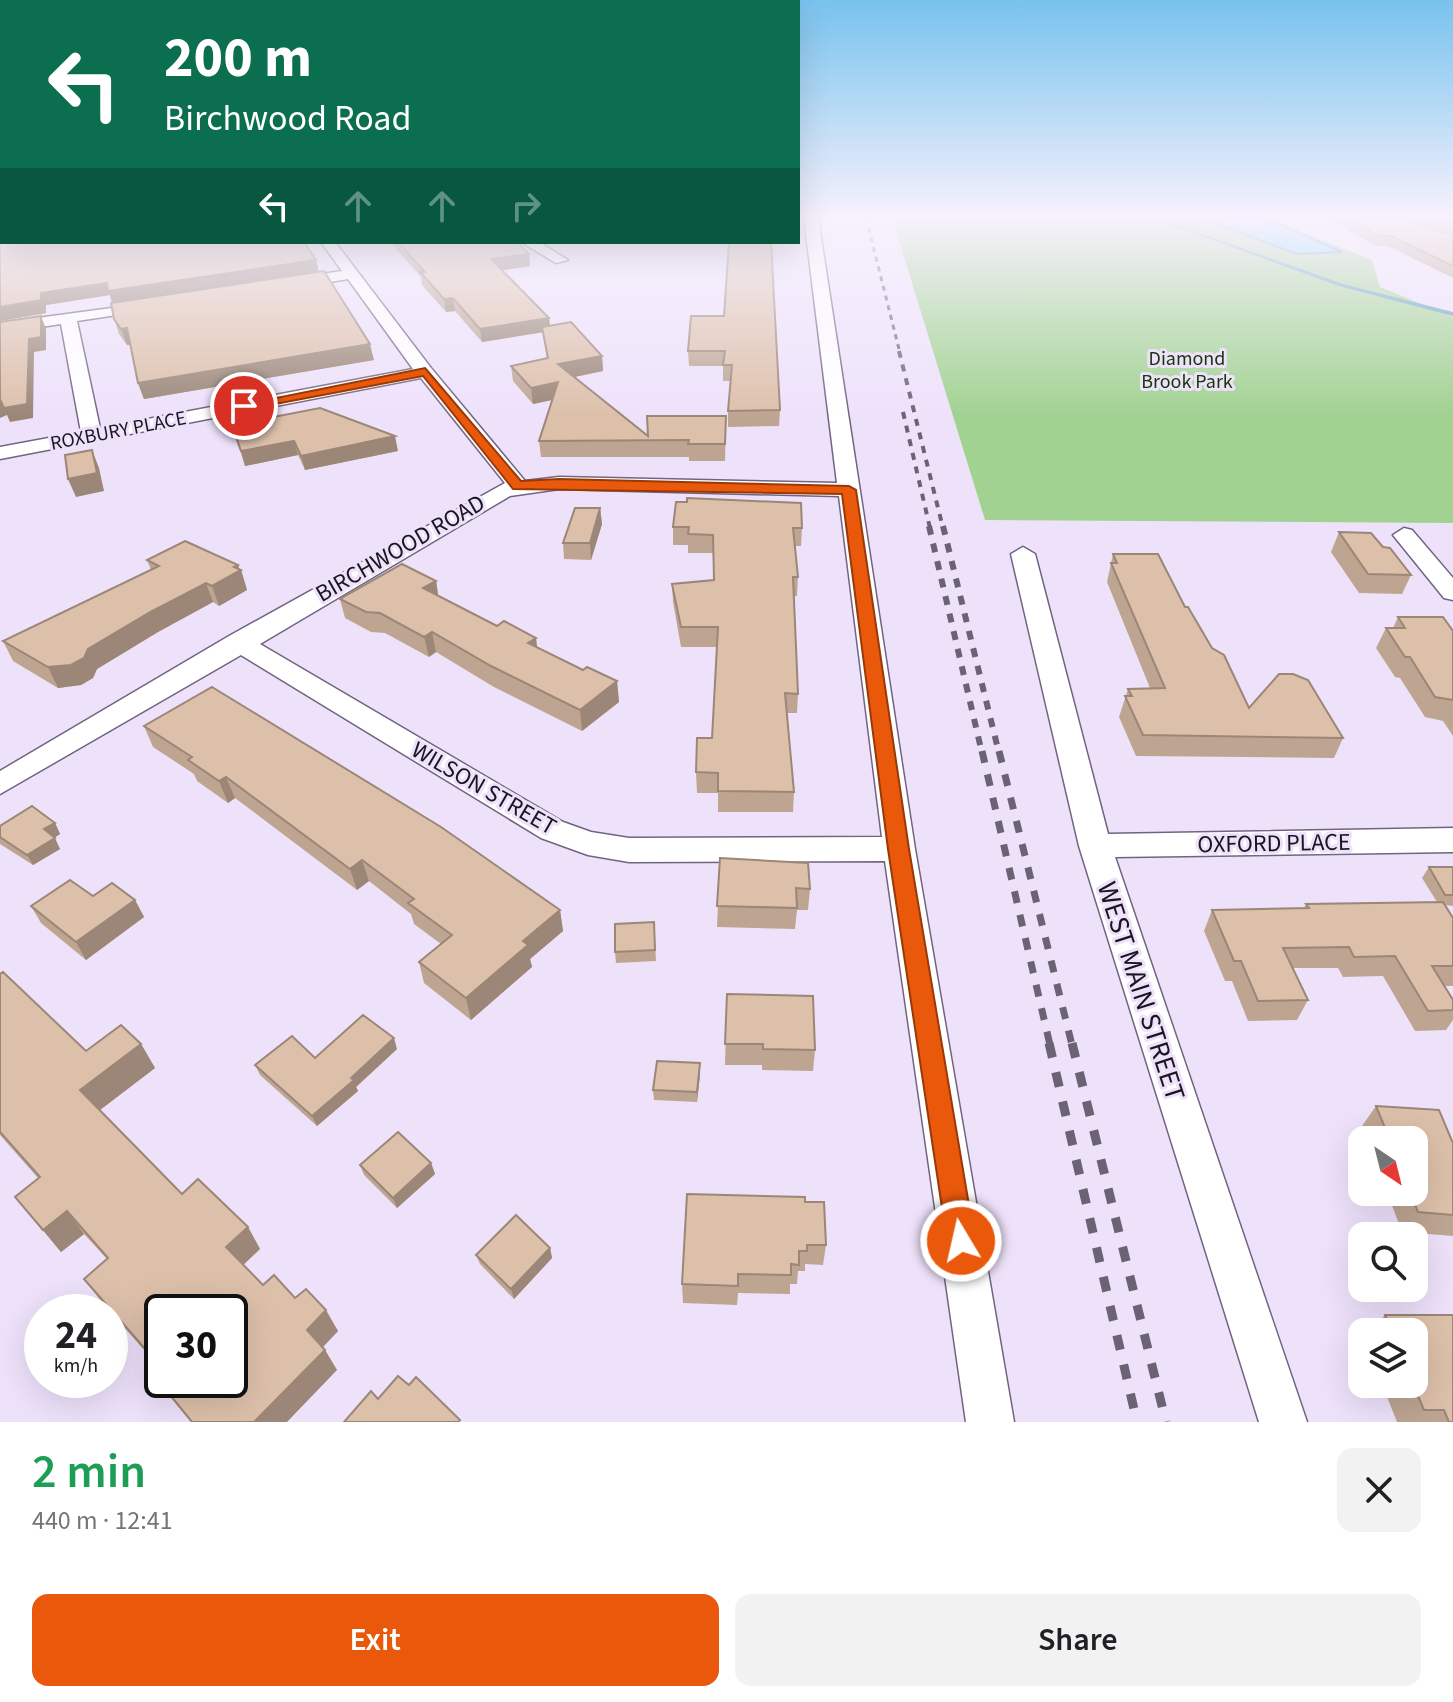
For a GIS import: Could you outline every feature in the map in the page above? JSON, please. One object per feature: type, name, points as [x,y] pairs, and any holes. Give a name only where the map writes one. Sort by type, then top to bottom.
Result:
[{"type":"street","points":[[273,286],[284,284]]},
{"type":"street","points":[[360,284],[425,372],[518,486]]},
{"type":"street","points":[[820,284],[899,849],[990,1422]]},
{"type":"street","points":[[0,328],[163,303]]},
{"type":"street","points":[[68,317],[92,435]]},
{"type":"street","name":"ROXBURY PLACE","points":[[0,453],[425,372]]},
{"type":"street","name":"BIRCHWOOD ROAD","points":[[0,784],[488,497],[518,486],[559,483],[849,490]]},
{"type":"street","points":[[1404,535],[1453,593]]},
{"type":"street","name":"WEST MAIN STREET","points":[[1023,554],[1095,846],[1283,1422]]},
{"type":"street","name":"WILSON STREET","points":[[238,642],[552,830],[588,843],[629,850],[899,849]]},
{"type":"street","name":"OXFORD PLACE","points":[[1095,846],[1453,840]]},
{"type":"green space","name":"Diamond Brook Park","points":[[912,284],[1379,284],[1453,317],[1453,523],[985,520]]},
{"type":"building","points":[[0,284],[98,284],[41,293],[41,300],[0,307]]},
{"type":"building","points":[[107,284],[153,284],[108,291]]},
{"type":"building","points":[[235,284],[332,284],[370,344],[138,383],[127,328],[121,329],[114,319],[111,303]]},
{"type":"building","points":[[431,284],[516,284],[549,318],[480,329],[453,298],[444,299]]},
{"type":"building","points":[[726,284],[773,284],[780,410],[728,411],[732,365],[723,365],[725,351],[688,351],[691,316],[724,316]]},
{"type":"building","points":[[41,316],[41,337],[29,339],[27,404],[4,408],[0,402],[0,322]]},
{"type":"building","points":[[571,322],[602,356],[558,364],[648,436],[647,416],[726,416],[725,444],[688,444],[689,440],[539,441],[558,382],[531,388],[511,366],[548,358],[542,327]]},
{"type":"building","points":[[320,408],[395,436],[301,456],[294,441],[241,451],[232,425]]},
{"type":"building","points":[[92,450],[97,473],[68,479],[65,455]]},
{"type":"building","points":[[687,498],[801,503],[802,528],[793,528],[798,577],[793,577],[798,694],[785,693],[794,792],[718,791],[718,773],[696,772],[697,738],[712,738],[718,627],[681,627],[672,584],[714,580],[713,535],[688,534],[689,527],[673,527],[676,502],[687,502]]},
{"type":"building","points":[[575,508],[600,508],[590,543],[563,543]]},
{"type":"building","points":[[1339,532],[1371,533],[1383,547],[1390,548],[1411,575],[1368,574]]},
{"type":"building","points":[[185,541],[238,565],[234,567],[241,570],[212,586],[206,583],[150,612],[88,649],[84,658],[71,665],[48,667],[3,641],[159,566],[147,560]]},
{"type":"building","points":[[1113,554],[1158,554],[1185,607],[1188,607],[1212,648],[1224,655],[1249,708],[1279,674],[1293,674],[1308,680],[1343,738],[1143,735],[1125,696],[1132,696],[1128,689],[1165,688],[1111,563],[1117,563]]},
{"type":"building","points":[[402,564],[436,581],[423,588],[497,626],[504,621],[536,638],[528,643],[583,670],[587,667],[617,681],[580,710],[491,666],[432,632],[424,637],[380,613],[366,612],[340,599]]},
{"type":"building","points":[[1398,617],[1443,617],[1453,631],[1453,700],[1435,697],[1410,657],[1405,657],[1386,628],[1405,628]]},
{"type":"building","points":[[212,687],[441,827],[560,910],[523,941],[528,945],[466,998],[419,962],[452,935],[408,903],[414,899],[362,860],[350,869],[226,777],[219,781],[188,760],[192,757],[144,726]]},
{"type":"building","points":[[32,806],[55,823],[44,829],[55,838],[27,855],[0,837],[0,826]]},
{"type":"building","points":[[720,858],[808,863],[810,889],[796,888],[797,908],[717,906]]},
{"type":"building","points":[[1429,867],[1453,867],[1453,895],[1445,895]]},
{"type":"building","points":[[70,880],[93,896],[112,883],[135,900],[76,942],[31,906]]},
{"type":"building","points":[[1443,902],[1453,918],[1453,966],[1432,966],[1453,1000],[1453,1010],[1428,1011],[1395,956],[1354,957],[1349,947],[1283,948],[1308,1000],[1258,1001],[1241,961],[1234,961],[1212,910],[1309,908],[1306,904]]},
{"type":"building","points":[[654,922],[655,950],[615,952],[615,924]]},
{"type":"building","points":[[3,972],[86,1051],[121,1025],[141,1044],[80,1090],[182,1194],[198,1179],[248,1227],[226,1247],[263,1285],[274,1275],[295,1298],[306,1289],[326,1310],[307,1330],[325,1350],[254,1422],[192,1422],[172,1398],[248,1398],[248,1294],[144,1294],[144,1348],[128,1329],[128,1294],[97,1294],[84,1279],[108,1258],[67,1211],[43,1230],[15,1197],[40,1177],[0,1132],[0,974]]},
{"type":"building","points":[[727,994],[813,996],[815,1050],[763,1049],[763,1044],[725,1044]]},
{"type":"building","points":[[363,1015],[394,1038],[351,1078],[354,1080],[312,1116],[255,1065],[292,1036],[315,1058]]},
{"type":"building","points":[[657,1061],[700,1063],[697,1092],[653,1090]]},
{"type":"building","points":[[1376,1106],[1439,1110],[1453,1141],[1453,1215],[1418,1212],[1416,1206],[1428,1206],[1428,1126],[1384,1126]]},
{"type":"building","points":[[398,1132],[431,1163],[393,1198],[360,1165]]},
{"type":"building","points":[[687,1194],[805,1197],[805,1202],[824,1202],[826,1245],[807,1245],[807,1251],[799,1251],[799,1265],[791,1264],[791,1275],[738,1274],[738,1286],[682,1284]]},
{"type":"building","points":[[516,1215],[550,1248],[511,1289],[476,1255]]},
{"type":"building","points":[[1385,1315],[1453,1315],[1453,1422],[1449,1422],[1444,1410],[1424,1410],[1419,1398],[1428,1398],[1428,1318],[1386,1318]]},
{"type":"building","points":[[398,1376],[409,1385],[416,1377],[460,1420],[344,1422],[371,1391],[378,1399]]},
{"type":"waterway","points":[[1339,284],[1453,314]]},
{"type":"railway","points":[[883,284],[900,353]]},
{"type":"railway","points":[[899,351],[943,528]]},
{"type":"railway","points":[[903,412],[930,528]]},
{"type":"railway","points":[[929,526],[982,753]]},
{"type":"railway","points":[[943,526],[999,753]]},
{"type":"railway","points":[[982,751],[1050,1045]]},
{"type":"railway","points":[[999,751],[1072,1045]]},
{"type":"railway","points":[[1049,1043],[1137,1422]]},
{"type":"railway","points":[[1072,1043],[1166,1422]]},
{"type":"route","points":[[244,406],[425,372],[518,486],[559,483],[849,490],[899,849],[961,1241]]}]
